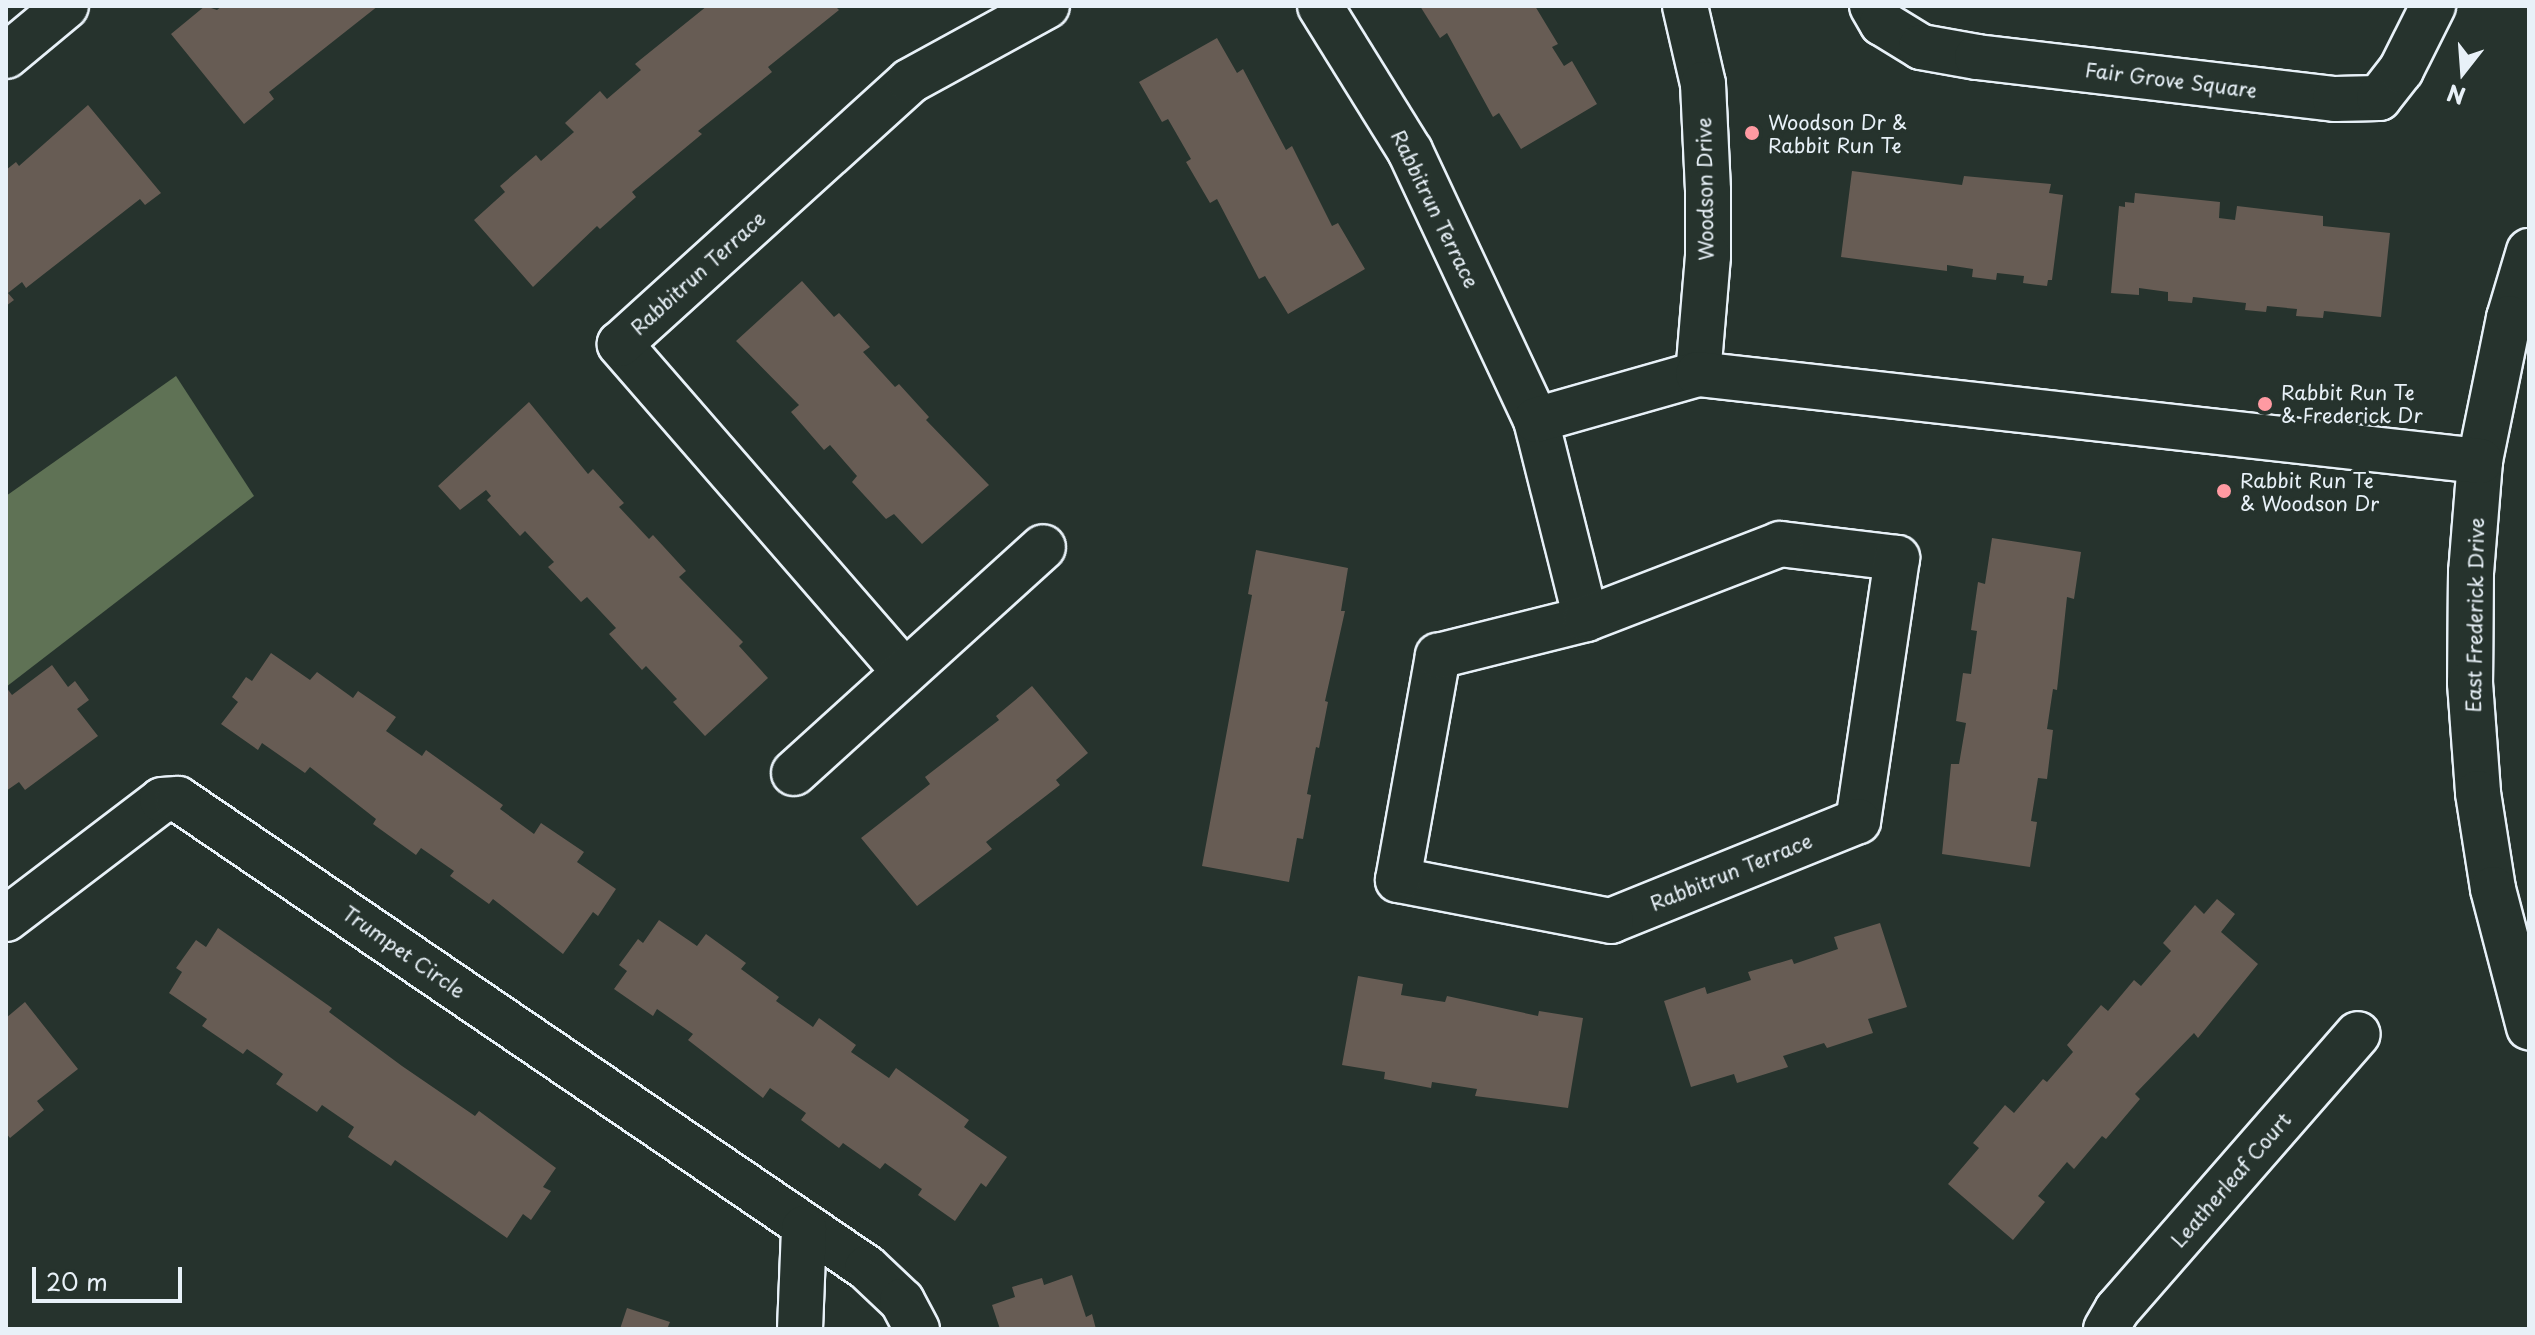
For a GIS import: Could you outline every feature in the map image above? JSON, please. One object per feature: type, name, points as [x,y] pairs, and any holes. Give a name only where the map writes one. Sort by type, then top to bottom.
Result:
[{"type":"street","points":[[6,56],[66,6]]},
{"type":"street","name":"Rabbitrun Terrace","points":[[903,670],[620,344],[910,81],[1047,6]]},
{"type":"street","name":"Rabbitrun Terrace","points":[[1320,6],[1410,151],[1536,420],[1586,619]]},
{"type":"street","name":"Woodson Drive","points":[[1685,6],[1703,84],[1708,191],[1708,256],[1698,374]]},
{"type":"street","name":"Fair Grove Square","points":[[1872,6],[1882,23],[1921,47],[1977,57],[2335,99],[2379,98],[2401,70],[2433,6]]},
{"type":"street","name":"East Frederick Drive","points":[[2529,251],[2509,318],[2480,461],[2471,572],[2470,683],[2478,793],[2493,889],[2529,1027]]},
{"type":"street","points":[[1536,420],[1698,374],[2480,461]]},
{"type":"street","name":"Rabbitrun Terrace","points":[[1780,544],[1897,558],[1858,821],[1611,921],[1398,880],[1438,656],[1586,619],[1780,544]]},
{"type":"street","points":[[794,773],[903,670],[1043,547]]},
{"type":"street","name":"Trumpet Circle","points":[[6,919],[162,800],[178,799],[884,1282],[902,1301],[917,1329]]},
{"type":"street","name":"Leatherleaf Court","points":[[2106,1329],[2117,1310],[2358,1034]]},
{"type":"street","points":[[800,1329],[804,1228]]},
{"type":"green space","points":[[176,376],[254,496],[6,687],[6,496]]},
{"type":"building","points":[[205,6],[217,10],[222,6],[378,6],[269,92],[274,99],[244,124],[171,34]]},
{"type":"building","points":[[707,6],[835,6],[839,10],[768,67],[772,72],[698,131],[702,134],[632,192],[636,197],[600,229],[597,226],[533,287],[474,220],[505,192],[500,186],[536,155],[541,161],[574,132],[565,123],[600,91],[607,99],[641,70],[635,64]]},
{"type":"building","points":[[1420,6],[1535,6],[1558,44],[1552,47],[1564,66],[1572,61],[1597,104],[1521,149],[1499,113],[1493,117],[1447,33],[1440,38]]},
{"type":"building","points":[[1217,38],[1237,73],[1243,69],[1286,150],[1292,146],[1332,226],[1338,223],[1365,269],[1288,314],[1265,276],[1259,279],[1217,199],[1210,203],[1186,162],[1191,159],[1168,119],[1162,122],[1139,82]]},
{"type":"building","points":[[88,105],[161,193],[145,205],[140,199],[26,288],[22,282],[8,293],[14,300],[6,306],[6,170],[16,162],[19,166]]},
{"type":"building","points":[[1852,171],[1962,185],[1964,176],[2051,184],[2049,193],[2063,195],[2052,280],[2048,280],[2047,286],[2023,283],[2024,276],[1997,273],[1996,280],[1972,277],[1973,269],[1947,265],[1947,271],[1841,257]]},
{"type":"building","points":[[2135,193],[2220,202],[2219,218],[2235,220],[2237,206],[2323,216],[2323,226],[2390,233],[2381,317],[2324,311],[2323,318],[2296,316],[2297,309],[2267,306],[2266,312],[2245,310],[2246,303],[2193,297],[2192,303],[2168,301],[2168,292],[2139,288],[2139,295],[2111,293],[2119,206],[2125,207],[2125,202],[2134,203]]},
{"type":"building","points":[[802,281],[834,317],[839,313],[870,347],[863,352],[895,387],[899,384],[929,417],[926,420],[989,485],[922,544],[894,514],[886,519],[852,482],[857,476],[830,445],[824,450],[791,412],[799,405],[736,341]]},
{"type":"building","points":[[529,402],[588,474],[593,469],[624,503],[619,507],[649,539],[653,535],[686,571],[679,577],[743,642],[739,646],[768,678],[705,736],[673,702],[677,699],[646,666],[642,670],[609,634],[616,628],[587,597],[581,602],[548,567],[554,562],[525,531],[520,536],[487,500],[491,496],[486,490],[460,510],[438,486]]},
{"type":"building","points":[[1992,538],[2081,552],[2074,599],[2067,597],[2057,690],[2053,689],[2047,729],[2053,730],[2047,779],[2038,778],[2031,821],[2037,822],[2030,867],[1942,854],[1951,764],[1959,764],[1966,723],[1956,721],[1963,673],[1971,674],[1977,631],[1971,630],[1978,582],[1985,584]]},
{"type":"building","points":[[1256,550],[1348,568],[1341,611],[1345,611],[1307,794],[1311,795],[1303,839],[1297,838],[1289,882],[1202,866],[1252,595],[1248,594]]},
{"type":"building","points":[[271,653],[310,680],[317,672],[353,698],[358,691],[396,717],[386,731],[422,756],[426,750],[503,805],[500,809],[534,834],[541,823],[584,852],[577,862],[616,889],[598,916],[593,912],[563,954],[493,899],[489,904],[450,876],[454,871],[421,848],[416,855],[373,824],[376,819],[310,767],[305,773],[262,743],[258,750],[221,724],[238,702],[232,697],[246,677],[252,681]]},
{"type":"building","points":[[52,665],[68,687],[75,681],[89,700],[77,709],[98,736],[25,790],[19,782],[6,791],[6,687],[12,695]]},
{"type":"building","points":[[1032,686],[1088,753],[1056,780],[1060,785],[986,842],[992,849],[917,906],[861,838],[930,784],[925,777],[999,720],[996,716]]},
{"type":"building","points":[[2217,899],[2235,914],[2221,932],[2258,964],[2198,1038],[2194,1033],[2135,1094],[2140,1099],[2106,1139],[2102,1136],[2074,1169],[2067,1162],[2038,1196],[2045,1202],[2013,1240],[1948,1184],[1979,1148],[1973,1143],[2005,1105],[2014,1113],[2043,1079],[2047,1082],[2073,1052],[2067,1045],[2101,1005],[2108,1011],[2134,980],[2141,986],[2171,951],[2163,943],[2195,905],[2204,914]]},
{"type":"building","points":[[659,920],[697,946],[706,934],[746,963],[741,969],[779,997],[776,1001],[813,1027],[819,1018],[856,1045],[851,1052],[889,1078],[896,1068],[969,1120],[964,1127],[1007,1157],[986,1187],[981,1183],[955,1221],[918,1195],[922,1189],[885,1163],[880,1169],[843,1143],[839,1148],[801,1120],[806,1113],[770,1088],[763,1098],[688,1040],[693,1034],[657,1009],[653,1016],[614,989],[627,971],[619,965],[638,939],[643,943]]},
{"type":"building","points":[[1880,923],[1907,1007],[1868,1019],[1873,1033],[1827,1048],[1824,1043],[1783,1056],[1788,1067],[1737,1083],[1734,1074],[1691,1087],[1664,1001],[1705,987],[1707,994],[1751,980],[1748,972],[1792,959],[1794,964],[1838,949],[1834,937]]},
{"type":"building","points":[[218,928],[332,1008],[329,1012],[402,1066],[475,1116],[479,1111],[556,1168],[543,1187],[551,1191],[531,1220],[523,1214],[507,1238],[395,1160],[391,1166],[348,1137],[354,1127],[322,1105],[317,1112],[276,1084],[283,1074],[247,1049],[243,1054],[202,1026],[207,1019],[169,993],[182,972],[176,968],[196,940],[206,947]]},
{"type":"building","points":[[1358,976],[1403,984],[1401,995],[1445,1002],[1447,996],[1538,1016],[1539,1011],[1583,1018],[1568,1108],[1475,1096],[1477,1089],[1432,1082],[1431,1088],[1384,1079],[1385,1072],[1342,1065]]},
{"type":"building","points":[[25,1002],[78,1069],[37,1101],[44,1110],[10,1138],[6,1133],[6,1018]]},
{"type":"building","points":[[1072,1275],[1086,1317],[1092,1314],[1096,1329],[1000,1329],[992,1305],[1015,1297],[1012,1287],[1042,1278],[1044,1285]]},
{"type":"building","points":[[627,1308],[670,1322],[667,1329],[620,1329]]},
{"type":"place","name":"Woodson Dr & Rabbit Run Te","points":[[1752,133]]},
{"type":"place","name":"Rabbit Run Te & Frederick Dr","points":[[2265,404]]},
{"type":"place","name":"Rabbit Run Te & Woodson Dr","points":[[2224,491]]}]
